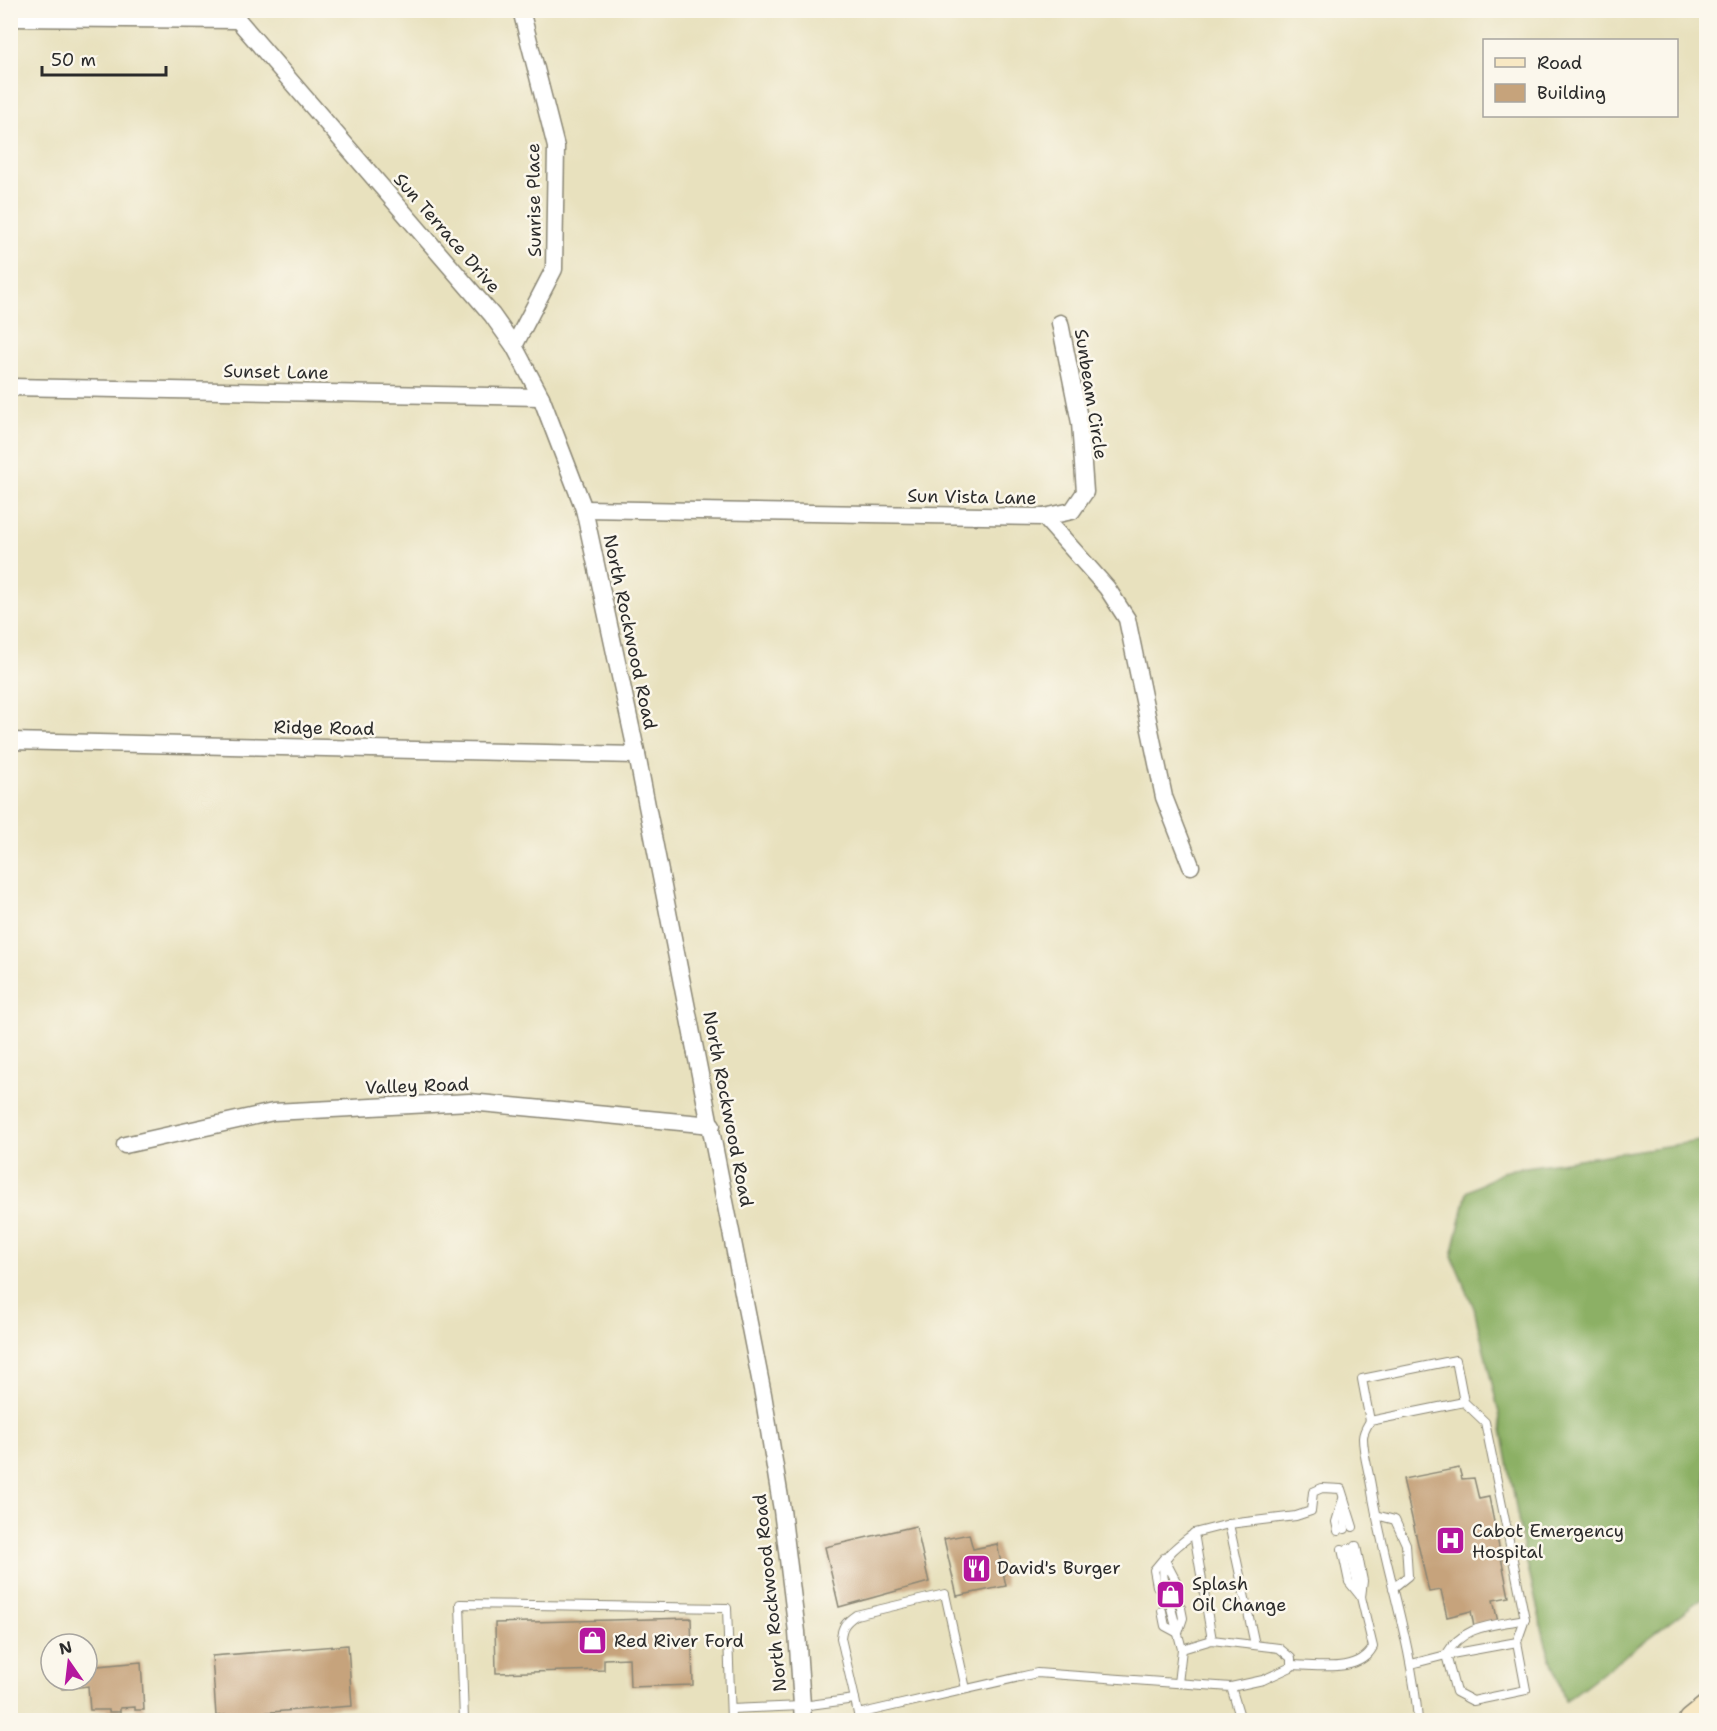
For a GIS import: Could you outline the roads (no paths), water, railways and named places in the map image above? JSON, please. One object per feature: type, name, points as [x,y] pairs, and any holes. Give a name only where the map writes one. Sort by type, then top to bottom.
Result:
[{"type":"street","name":"Sunrise Place","points":[[514,346],[554,269],[556,147],[521,10]]},
{"type":"street","name":"Sun Terrace Drive","points":[[237,15],[492,315],[514,346],[541,397],[584,509]]},
{"type":"street","points":[[10,18],[237,15]]},
{"type":"street","name":"Sunbeam Circle","points":[[1044,517],[1072,511],[1085,492],[1080,423],[1060,322]]},
{"type":"street","name":"Sunset Lane","points":[[10,387],[541,397]]},
{"type":"street","name":"Sun Vista Lane","points":[[584,509],[1044,517],[1107,588],[1126,619],[1164,797],[1191,866]]},
{"type":"street","name":"North Rockwood Road","points":[[584,509],[637,755],[712,1125],[782,1510],[797,1632],[803,1713]]},
{"type":"street","name":"Ridge Road","points":[[10,741],[637,755]]},
{"type":"street","name":"Valley Road","points":[[125,1145],[273,1112],[470,1102],[712,1125]]},
{"type":"street","points":[[1690,1720],[1707,1707]]},
{"type":"lane","points":[[1418,1720],[1411,1664],[1376,1515],[1363,1436],[1370,1421],[1362,1379],[1456,1359],[1464,1402],[1485,1422],[1525,1619],[1517,1642],[1526,1690],[1473,1701],[1456,1692],[1446,1655],[1455,1640],[1470,1630],[1525,1619]]},
{"type":"lane","points":[[1370,1421],[1464,1402]]},
{"type":"lane","points":[[1161,1585],[1164,1558],[1194,1533],[1228,1524],[1296,1516],[1311,1511],[1313,1492],[1322,1488],[1341,1489],[1343,1499],[1345,1529],[1336,1522],[1343,1499]]},
{"type":"lane","points":[[1376,1515],[1395,1520],[1406,1544],[1408,1576],[1393,1588]]},
{"type":"lane","points":[[1228,1524],[1256,1645]]},
{"type":"lane","points":[[1194,1533],[1212,1640]]},
{"type":"lane","points":[[966,1689],[945,1594],[856,1615],[842,1628],[841,1638],[858,1714],[1037,1673],[1231,1687],[1263,1680],[1291,1665],[1354,1665],[1368,1657],[1373,1647],[1361,1597],[1363,1581],[1349,1548],[1349,1582],[1361,1597]]},
{"type":"lane","points":[[1164,1558],[1176,1581]]},
{"type":"lane","points":[[464,1720],[460,1604],[727,1608],[731,1720]]},
{"type":"lane","points":[[1171,1608],[1182,1648],[1178,1683]]},
{"type":"lane","points":[[1178,1633],[1183,1618],[1181,1608]]},
{"type":"lane","points":[[1162,1611],[1165,1626],[1178,1633]]},
{"type":"lane","points":[[1182,1648],[1212,1640],[1279,1648],[1291,1658],[1291,1665]]},
{"type":"lane","points":[[1411,1664],[1517,1642]]},
{"type":"lane","points":[[1231,1687],[1242,1720]]},
{"type":"lane","points":[[731,1709],[803,1713],[855,1699]]},
{"type":"place","name":"Cabot Emergency Hospital","points":[[1451,1541]]},
{"type":"place","name":"David's Burger","points":[[976,1568]]},
{"type":"place","name":"Splash Oil Change","points":[[1171,1594]]},
{"type":"place","name":"Red River Ford","points":[[593,1641]]}]
